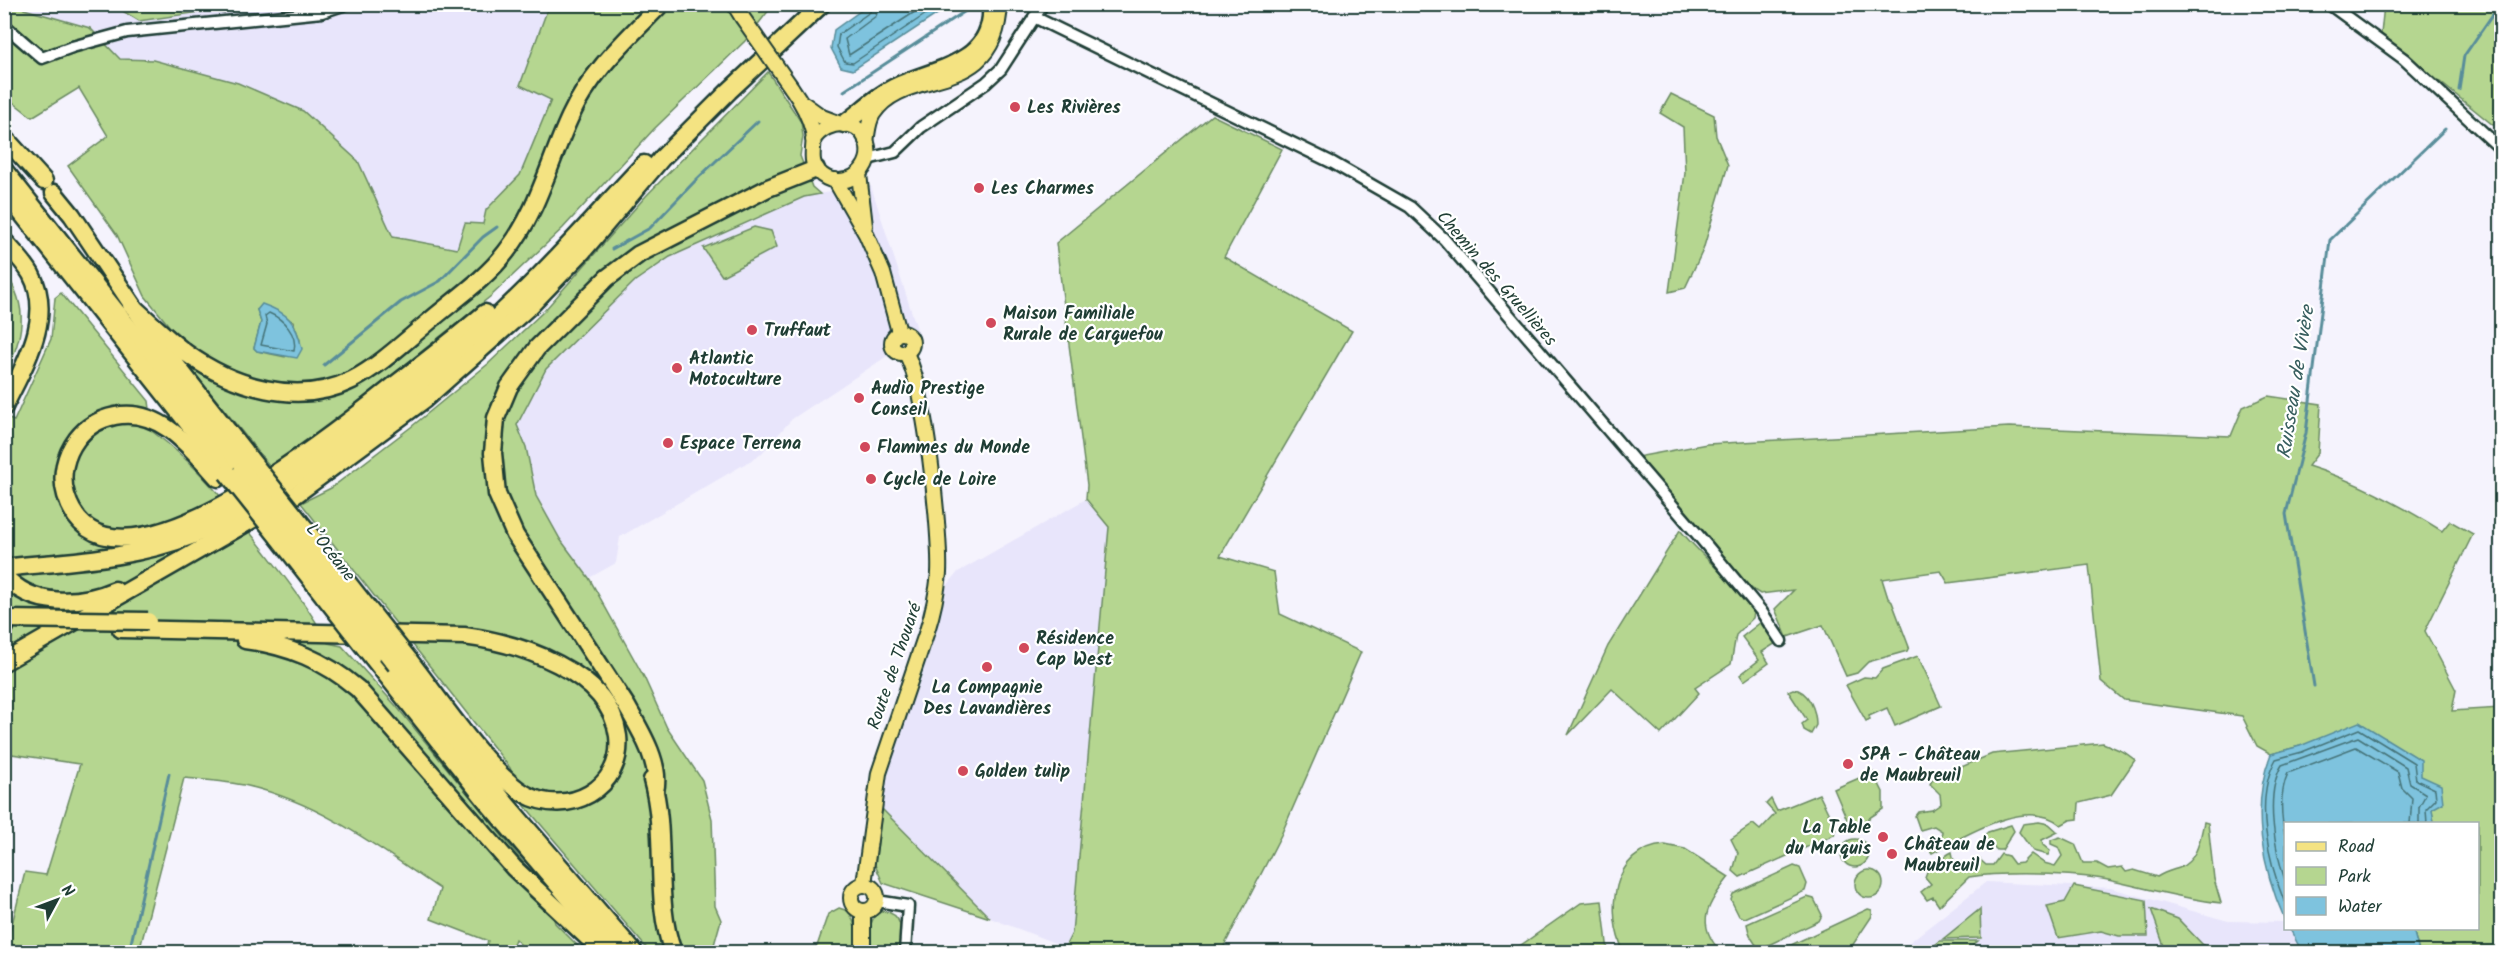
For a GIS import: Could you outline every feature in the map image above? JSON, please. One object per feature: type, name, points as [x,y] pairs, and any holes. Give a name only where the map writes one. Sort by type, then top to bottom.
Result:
[{"type":"highway","points":[[131,305],[186,353],[223,375],[269,390],[297,395],[325,390],[352,380],[382,361],[506,253],[527,219],[584,89],[609,56],[661,4]]},
{"type":"highway","points":[[4,568],[84,560],[148,549],[189,537],[232,516],[301,472],[396,403],[489,324],[703,104],[809,4]]},
{"type":"highway","points":[[4,662],[296,495],[453,376],[550,286],[669,150],[822,4]]},
{"type":"highway","points":[[802,23],[812,21],[832,4]]},
{"type":"highway","points":[[841,123],[896,86],[950,67],[965,59],[981,44],[988,29],[991,4]]},
{"type":"highway","points":[[4,137],[72,215],[234,470]]},
{"type":"highway","points":[[655,791],[658,780],[641,733],[627,705],[515,535],[498,494],[493,453],[496,418],[509,387],[537,348],[607,279],[639,254],[768,188],[816,169]]},
{"type":"highway","name":"L’Océane","points":[[4,170],[234,470],[247,498],[289,529]]},
{"type":"highway","name":"L’Océane","points":[[4,191],[234,470],[289,529],[336,589],[402,663],[507,805],[634,952]]},
{"type":"highway","points":[[234,470],[157,422],[135,415],[108,417],[87,428],[67,456],[63,476],[68,501],[81,522],[110,537],[127,538],[150,534],[203,515],[278,473],[319,444],[475,321],[563,243],[574,239]]},
{"type":"highway","points":[[4,240],[30,273],[40,309],[37,334],[4,406]]},
{"type":"highway","points":[[4,575],[19,587],[40,598],[66,601],[87,600],[137,580],[148,580]]},
{"type":"highway","name":"L’Océane","points":[[336,589],[372,657],[495,811],[615,952]]},
{"type":"highway","points":[[5,619],[211,630],[464,636],[509,643],[531,651],[575,675],[606,706],[618,738],[617,754],[612,771],[600,787],[579,801],[551,804],[527,795],[502,777],[402,663]]},
{"type":"highway","points":[[5,627],[452,626],[482,629],[523,638],[572,662],[605,690],[632,728],[643,752],[655,791],[665,922],[673,952]]},
{"type":"highway","points":[[211,630],[216,636],[290,648],[318,661],[346,679],[370,701],[514,868],[603,952]]},
{"type":"main road","points":[[804,104],[813,140],[812,160],[816,169],[821,174],[835,180],[844,181],[859,174],[868,159],[866,141],[873,114],[887,101],[908,90],[955,75],[981,56],[997,29],[1000,4]]},
{"type":"main road","points":[[736,8],[804,104],[822,117],[856,128],[866,141]]},
{"type":"main road","points":[[813,140],[823,128],[841,123]]},
{"type":"main road","points":[[859,174],[866,234]]},
{"type":"main road","points":[[835,180],[866,234]]},
{"type":"main road","name":"Route de Thouaré","points":[[864,884],[879,773],[927,632],[934,608],[939,574],[936,521],[923,416],[914,368],[906,352],[897,351],[892,344],[894,337],[899,333],[883,273],[866,234]]},
{"type":"main road","points":[[864,884],[874,889],[877,901],[872,908],[863,911],[855,908],[851,897],[853,889],[864,884]]},
{"type":"main road","points":[[863,911],[863,952]]},
{"type":"street","points":[[4,25],[42,58],[127,32],[322,12],[346,4]]},
{"type":"street","points":[[868,159],[894,152],[921,127],[986,83],[1001,69],[1042,4]]},
{"type":"street","points":[[2329,4],[2404,59],[2502,150]]},
{"type":"street","name":"Chemin des Gruellières","points":[[1034,17],[1333,163],[1410,207],[1444,239],[1698,535],[1761,611],[1781,641]]},
{"type":"street","points":[[877,901],[908,906],[905,952]]},
{"type":"shaded area","points":[[240,4],[549,5],[520,85],[551,100],[520,175],[486,210],[483,224],[465,223],[457,249],[393,237],[358,161],[153,60],[120,59],[90,28],[23,9],[22,5],[118,5],[121,10],[139,21]]},
{"type":"shaded area","points":[[871,186],[919,335],[792,419],[760,455],[620,537],[616,563],[589,578],[560,539],[536,496],[526,447],[517,425],[546,369],[635,281],[670,257],[804,196]]},
{"type":"shaded area","points":[[1086,499],[1109,527],[1072,933],[1065,947],[990,918],[882,809],[891,760],[932,644],[943,591],[958,572]]},
{"type":"shaded area","points":[[1986,882],[2111,888],[2228,921],[2284,922],[2284,930],[2291,930],[2302,952],[1897,952]]},
{"type":"green space","points":[[240,4],[241,6],[139,21],[121,10],[118,5]]},
{"type":"green space","points":[[587,4],[773,5],[745,41],[654,129],[563,228],[491,296],[273,470],[188,365],[190,344],[170,327],[145,296],[117,235],[68,166],[108,136],[79,88],[32,117],[5,96],[4,5],[22,5],[24,9],[90,28],[120,59],[153,60],[238,83],[303,111],[358,161],[393,237],[457,249],[465,223],[483,224],[486,210],[520,175],[551,100],[520,85],[549,5],[579,5],[582,9]],"holes":[[[257,310],[293,321],[300,340],[285,357],[257,351],[254,348],[261,322]]]},
{"type":"green space","points":[[2384,5],[2501,5],[2501,117],[2493,125],[2381,34]]},
{"type":"green space","points":[[768,72],[801,122],[803,136],[800,156],[812,187],[820,194],[804,197],[670,257],[635,281],[546,369],[517,425],[526,447],[536,496],[560,539],[589,578],[644,677],[667,728],[702,780],[712,819],[715,906],[721,920],[712,952],[650,952],[525,806],[510,768],[301,503],[331,488],[488,364],[544,311],[646,196]]},
{"type":"green space","points":[[1671,94],[1714,115],[1716,136],[1728,165],[1703,250],[1685,288],[1669,292],[1685,173],[1683,127],[1660,113]]},
{"type":"green space","points":[[1212,115],[1282,149],[1224,257],[1352,331],[1220,556],[1274,572],[1280,614],[1361,652],[1281,835],[1221,952],[1082,952],[1065,947],[1072,933],[1109,527],[1086,499],[1087,485],[1056,243]]},
{"type":"green space","points":[[754,227],[771,231],[777,247],[722,276],[703,248]]},
{"type":"green space","points":[[5,273],[18,298],[21,323],[16,348],[5,374]]},
{"type":"green space","points":[[61,293],[149,401],[153,432],[184,458],[225,502],[298,595],[328,643],[342,646],[397,707],[547,891],[555,923],[584,952],[528,952],[515,939],[510,952],[484,952],[488,941],[431,919],[440,889],[348,828],[325,815],[275,794],[232,783],[184,778],[139,952],[5,952],[25,872],[46,875],[80,764],[5,753],[5,417],[14,421],[51,339],[55,298]]},
{"type":"green space","points":[[2268,396],[2321,404],[2318,453],[2308,466],[2377,494],[2442,531],[2450,521],[2473,534],[2425,631],[2456,690],[2452,711],[2501,708],[2501,952],[2419,952],[2413,930],[2479,930],[2479,822],[2434,822],[2432,809],[2300,746],[2271,754],[2257,746],[2242,716],[2124,700],[2101,681],[2089,565],[1948,583],[1941,571],[1882,579],[1909,647],[1907,651],[1868,662],[1857,673],[1846,676],[1823,625],[1787,637],[1775,609],[1794,590],[1760,594],[1740,581],[1637,457],[1707,444],[2009,427],[2231,436],[2243,407]]},
{"type":"green space","points":[[1680,530],[1738,591],[1754,613],[1753,618],[1736,635],[1731,664],[1695,688],[1699,693],[1661,734],[1612,689],[1568,735],[1608,646]]},
{"type":"green space","points":[[1761,622],[1776,643],[1762,652],[1769,663],[1744,681],[1740,675],[1759,660],[1742,637]]},
{"type":"green space","points":[[1918,656],[1941,706],[1895,726],[1887,708],[1869,716],[1870,719],[1866,721],[1846,685],[1864,677],[1875,678],[1883,669]]},
{"type":"green space","points":[[1793,689],[1803,693],[1813,708],[1816,725],[1811,734],[1804,730],[1802,724],[1807,720],[1788,691]]},
{"type":"green space","points":[[2103,743],[2124,752],[2135,760],[2111,795],[2079,803],[2078,819],[2061,825],[2047,817],[2031,815],[2014,817],[1978,829],[1932,853],[1929,849],[1940,843],[1942,831],[1934,826],[1920,830],[1915,816],[1918,812],[1932,810],[1941,804],[1940,794],[1930,784],[1933,779],[1992,754]]},
{"type":"green space","points":[[1873,772],[1883,792],[1883,809],[1857,826],[1849,824],[1834,789]]},
{"type":"green space","points":[[1819,794],[1836,829],[1834,835],[1740,877],[1733,871],[1738,853],[1731,839],[1753,824],[1760,830],[1775,814],[1766,804],[1771,799],[1777,811]]},
{"type":"green space","points":[[882,809],[990,918],[883,883],[875,865]]},
{"type":"green space","points":[[2039,822],[2049,824],[2058,832],[2042,840],[2043,845],[2050,851],[2048,855],[2033,851],[2019,832],[2023,824]]},
{"type":"green space","points":[[2204,822],[2208,823],[2214,879],[2221,903],[2108,880],[2038,874],[1969,877],[1939,906],[1933,897],[1927,900],[1921,892],[1931,884],[1925,877],[1928,869],[1952,852],[1955,866],[1962,869],[1978,858],[1986,865],[1993,865],[2001,854],[2008,856],[2014,864],[2022,863],[2031,854],[2044,863],[2055,866],[2062,856],[2058,847],[2051,844],[2051,840],[2060,837],[2075,844],[2083,863],[2097,863],[2108,869],[2122,867],[2126,872],[2134,870],[2157,877],[2179,868],[2190,860],[2197,848]]},
{"type":"green space","points":[[2011,825],[2014,831],[2002,850],[1997,850],[1983,837],[1988,832]]},
{"type":"green space","points":[[1855,839],[1865,843],[1869,853],[1865,863],[1855,867],[1845,863],[1841,853],[1845,843]]},
{"type":"green space","points":[[1665,845],[1685,849],[1729,877],[1710,905],[1706,923],[1713,942],[1721,952],[1624,952],[1615,919],[1614,902],[1617,885],[1623,870],[1633,858],[1647,849]]},
{"type":"green space","points":[[1794,866],[1800,868],[1807,884],[1805,891],[1745,918],[1739,916],[1731,900],[1733,894]]},
{"type":"green space","points":[[1869,870],[1879,874],[1883,884],[1879,894],[1869,898],[1859,894],[1855,884],[1859,874]]},
{"type":"green space","points":[[2074,886],[2146,900],[2148,936],[2119,936],[2101,931],[2058,938],[2047,906],[2065,902]]},
{"type":"green space","points":[[1807,897],[1814,899],[1822,915],[1819,921],[1760,949],[1751,938],[1747,924]]},
{"type":"green space","points":[[1602,901],[1608,952],[1511,952],[1581,903]]},
{"type":"green space","points":[[839,908],[848,911],[853,921],[855,952],[815,952],[828,914]]},
{"type":"green space","points":[[1868,909],[1872,910],[1872,916],[1848,952],[1776,952]]},
{"type":"green space","points":[[1980,909],[1981,938],[1943,939]]},
{"type":"green space","points":[[2151,909],[2178,919],[2205,947],[2234,952],[2166,952]]},
{"type":"green space","points":[[883,911],[896,916],[899,921],[900,952],[870,952],[871,923]]},
{"type":"green space","points":[[1940,941],[1978,941],[1965,952],[1926,952]]},
{"type":"water","points":[[870,4],[951,5],[853,70],[841,67],[831,48],[834,30]]},
{"type":"water","points":[[262,304],[278,311],[294,325],[302,349],[297,358],[257,351],[254,348],[261,322],[257,310]]},
{"type":"water","points":[[2359,722],[2421,760],[2421,776],[2441,785],[2443,803],[2432,809],[2434,822],[2284,822],[2284,918],[2265,859],[2260,816],[2261,795],[2271,754],[2300,746]]},
{"type":"water","points":[[2291,930],[2413,930],[2419,952],[2302,952]]},
{"type":"waterway","name":"Ruisseau de Vivère","points":[[2459,90],[2464,56],[2500,4]]},
{"type":"waterway","points":[[844,91],[970,8]]},
{"type":"waterway","points":[[612,249],[650,228],[758,121]]},
{"type":"waterway","name":"Ruisseau de Vivère","points":[[2314,686],[2286,514],[2306,433],[2330,240],[2445,129]]},
{"type":"waterway","points":[[324,365],[401,302],[440,281],[483,237],[497,227]]},
{"type":"waterway","points":[[129,952],[169,774]]},
{"type":"place","name":"Les Rivières","points":[[1015,107]]},
{"type":"place","name":"Les Charmes","points":[[979,188]]},
{"type":"place","name":"Maison Familiale Rurale de Carquefou","points":[[991,323]]},
{"type":"place","name":"Truffaut","points":[[752,330]]},
{"type":"place","name":"Atlantic Motoculture","points":[[677,368]]},
{"type":"place","name":"Audio Prestige Conseil","points":[[859,398]]},
{"type":"place","name":"Espace Terrena","points":[[668,443]]},
{"type":"place","name":"Flammes du Monde","points":[[865,447]]},
{"type":"place","name":"Cycle de Loire","points":[[871,479]]},
{"type":"place","name":"Résidence Cap West","points":[[1024,648]]},
{"type":"place","name":"La Compagnie Des Lavandières","points":[[987,667]]},
{"type":"place","name":"SPA - Château de Maubreuil","points":[[1848,764]]},
{"type":"place","name":"Golden tulip","points":[[963,771]]},
{"type":"place","name":"La Table du Marquis","points":[[1883,837]]},
{"type":"place","name":"Château de Maubreuil","points":[[1892,854]]}]
